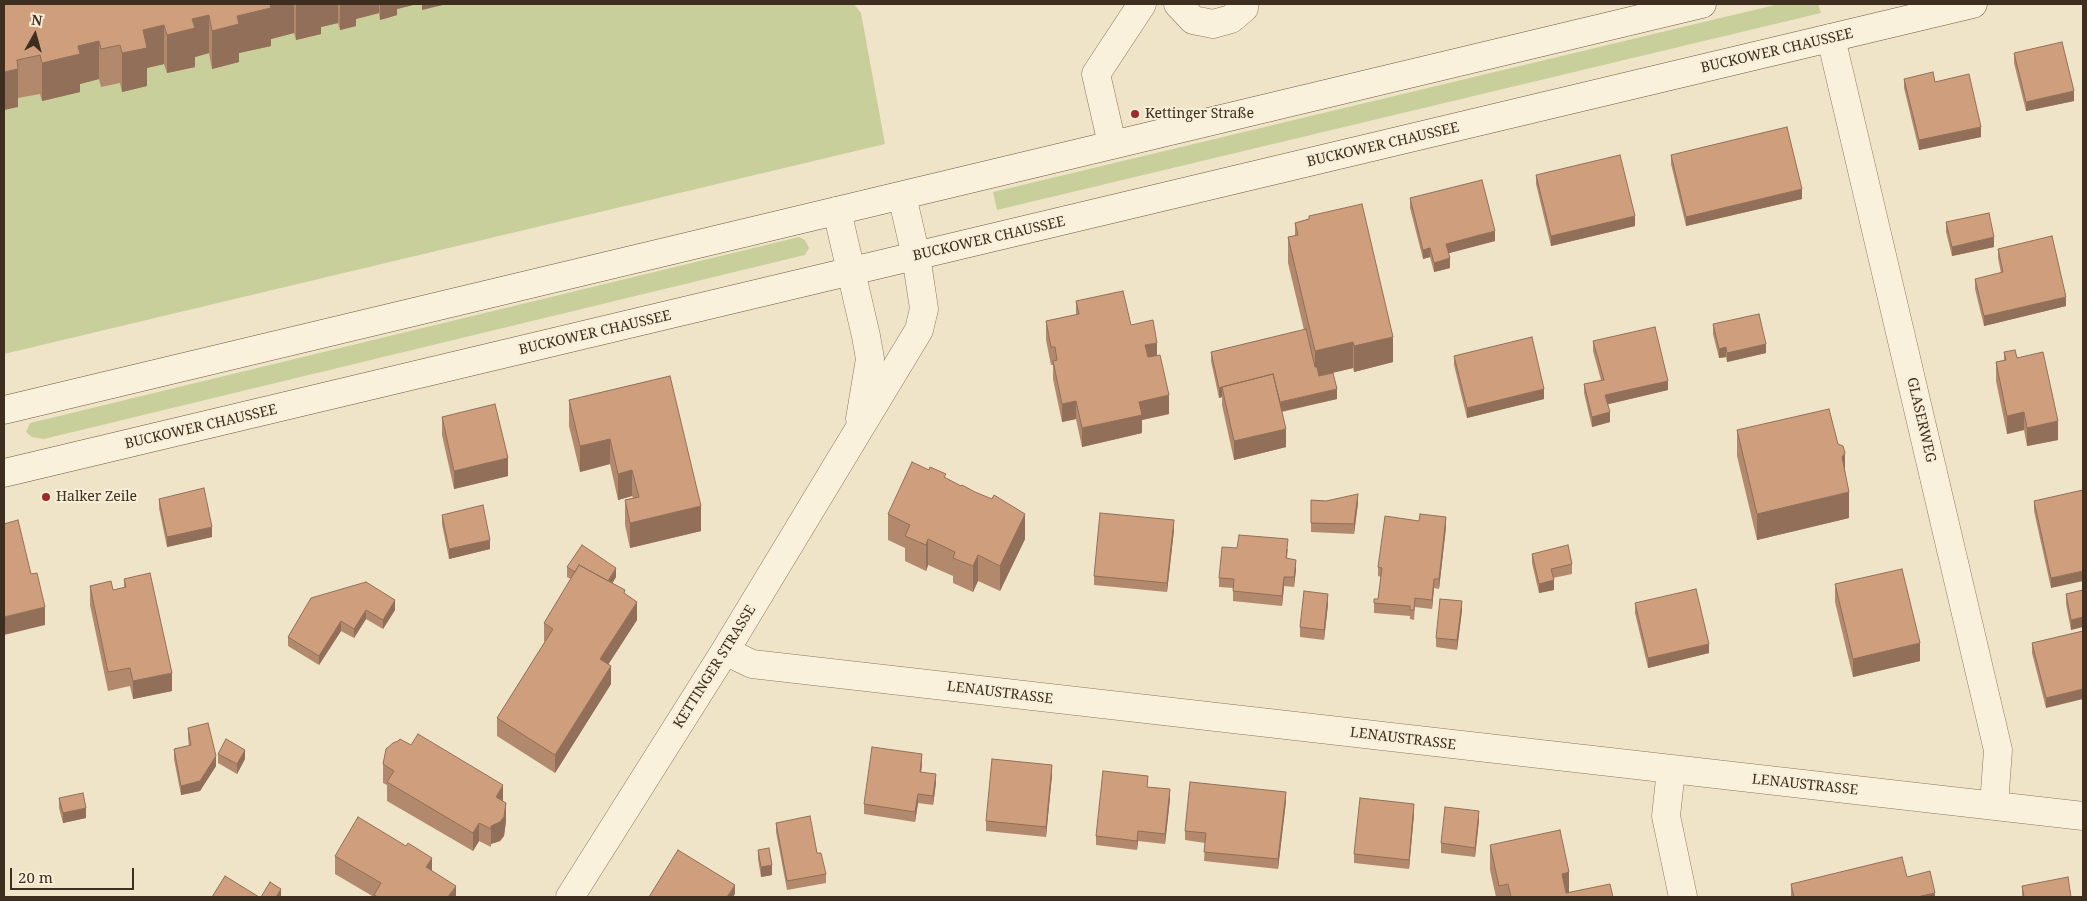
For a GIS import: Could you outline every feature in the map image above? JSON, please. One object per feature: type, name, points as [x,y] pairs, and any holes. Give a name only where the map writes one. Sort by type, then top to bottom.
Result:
[{"type":"main road","points":[[1112,144],[1096,74],[1142,4]]},
{"type":"main road","points":[[1178,4],[1193,20],[1213,24],[1231,19],[1244,8],[1244,4]]},
{"type":"main road","points":[[4,410],[1702,4]]},
{"type":"main road","name":"BUCKOWER CHAUSSEE","points":[[4,474],[1974,4]]},
{"type":"main road","name":"GLASERWEG","points":[[1831,38],[1998,750],[1994,804]]},
{"type":"main road","name":"KETTINGER STRASSE","points":[[570,897],[725,651],[857,436],[919,330],[924,309],[916,256],[902,196]]},
{"type":"main road","name":"KETTINGER STRASSE","points":[[837,211],[852,271],[870,360],[857,436]]},
{"type":"main road","name":"LENAUSTRASSE","points":[[725,651],[752,664],[1671,770],[1994,804],[2083,816]]},
{"type":"main road","points":[[1671,770],[1666,816],[1683,897]]},
{"type":"green space","points":[[4,4],[854,4],[861,13],[885,144],[4,354]]},
{"type":"green space","points":[[1779,4],[1818,4],[1821,13],[997,210],[993,192]]},
{"type":"green space","points":[[799,237],[805,240],[809,248],[805,255],[44,439],[32,437],[26,432],[30,423]]},
{"type":"building","points":[[4,4],[270,4],[271,8],[237,16],[239,24],[212,31],[209,15],[192,19],[195,28],[167,35],[164,25],[143,30],[147,48],[122,53],[120,45],[101,49],[99,41],[78,46],[80,54],[42,63],[40,55],[17,60],[18,69],[4,72]]},
{"type":"building","points":[[2062,42],[2074,91],[2026,102],[2014,53]]},
{"type":"building","points":[[1933,72],[1935,82],[1969,74],[1981,127],[1919,140],[1904,79]]},
{"type":"building","points":[[1787,127],[1802,189],[1686,217],[1671,155]]},
{"type":"building","points":[[1620,155],[1635,216],[1551,236],[1536,175]]},
{"type":"building","points":[[1482,180],[1495,231],[1446,244],[1450,258],[1434,263],[1430,248],[1423,250],[1410,198]]},
{"type":"building","points":[[1362,204],[1393,337],[1354,346],[1353,342],[1315,351],[1288,237],[1298,235],[1295,223],[1309,219],[1309,216]]},
{"type":"building","points":[[1989,213],[1994,237],[1952,247],[1946,222]]},
{"type":"building","points":[[2052,236],[2066,297],[1984,316],[1975,279],[2003,272],[1998,249]]},
{"type":"building","points":[[1123,291],[1131,325],[1153,320],[1157,343],[1145,345],[1148,357],[1160,355],[1169,395],[1139,402],[1142,415],[1082,428],[1076,401],[1062,404],[1053,361],[1057,360],[1055,347],[1051,347],[1046,321],[1079,314],[1076,301]]},
{"type":"building","points":[[1759,314],[1766,344],[1727,353],[1726,347],[1719,349],[1713,324]]},
{"type":"building","points":[[1655,327],[1668,381],[1605,395],[1610,412],[1592,417],[1584,384],[1604,380],[1593,341]]},
{"type":"building","points":[[1306,329],[1319,376],[1333,373],[1337,389],[1280,402],[1273,374],[1219,388],[1211,352]]},
{"type":"building","points":[[1532,337],[1544,389],[1467,408],[1454,356]]},
{"type":"building","points":[[2015,350],[2017,358],[2043,352],[2058,421],[2027,428],[2024,412],[2007,416],[1996,362],[2006,360],[2004,352]]},
{"type":"building","points":[[1273,374],[1286,429],[1234,441],[1222,387]]},
{"type":"building","points":[[670,376],[701,506],[630,523],[625,500],[639,497],[632,470],[618,474],[610,439],[580,446],[569,400]]},
{"type":"building","points":[[495,404],[508,458],[454,471],[442,417]]},
{"type":"building","points":[[1829,409],[1838,444],[1843,446],[1845,453],[1842,457],[1849,492],[1757,514],[1737,430]]},
{"type":"building","points":[[912,462],[929,470],[930,467],[946,474],[944,477],[992,499],[994,495],[1025,514],[1000,566],[978,555],[973,566],[953,558],[955,552],[928,539],[926,545],[905,536],[910,525],[888,514]]},
{"type":"building","points":[[204,488],[212,527],[167,537],[159,499]]},
{"type":"building","points":[[2083,490],[2083,571],[2051,578],[2034,501]]},
{"type":"building","points":[[1358,494],[1354,524],[1311,523],[1311,500],[1326,501]]},
{"type":"building","points":[[483,505],[490,540],[449,549],[442,515]]},
{"type":"building","points":[[1100,513],[1174,520],[1167,583],[1094,576]]},
{"type":"building","points":[[1420,514],[1446,517],[1439,579],[1434,579],[1432,600],[1415,598],[1414,610],[1410,610],[1410,606],[1374,603],[1374,599],[1378,599],[1382,568],[1378,567],[1385,516],[1419,521]]},
{"type":"building","points":[[18,520],[31,574],[37,573],[45,607],[4,617],[4,524]]},
{"type":"building","points":[[1239,535],[1288,539],[1286,558],[1296,560],[1294,577],[1284,577],[1282,596],[1233,591],[1234,579],[1219,578],[1222,547],[1237,548]]},
{"type":"building","points":[[582,545],[616,568],[608,581],[579,565],[575,572],[567,567]]},
{"type":"building","points":[[1568,545],[1572,564],[1551,569],[1554,580],[1539,584],[1532,554]]},
{"type":"building","points":[[579,565],[625,590],[624,593],[637,602],[600,659],[611,666],[555,755],[497,718],[553,629],[544,623]]},
{"type":"building","points":[[1902,569],[1920,643],[1853,659],[1835,584]]},
{"type":"building","points":[[150,573],[172,673],[133,681],[130,668],[108,672],[90,586],[111,581],[113,590],[126,587],[124,579]]},
{"type":"building","points":[[366,582],[395,600],[383,620],[366,610],[354,629],[341,621],[319,656],[288,637],[311,598]]},
{"type":"building","points":[[1696,589],[1709,644],[1648,658],[1635,603]]},
{"type":"building","points":[[2083,590],[2083,617],[2071,620],[2066,594]]},
{"type":"building","points":[[1304,591],[1328,594],[1324,630],[1300,627]]},
{"type":"building","points":[[1440,599],[1462,601],[1457,640],[1436,638]]},
{"type":"building","points":[[2083,631],[2083,689],[2046,698],[2032,643]]},
{"type":"building","points":[[208,723],[216,756],[200,781],[181,786],[174,749],[191,745],[188,728]]},
{"type":"building","points":[[418,734],[503,785],[496,797],[506,803],[504,817],[500,822],[491,826],[491,829],[479,823],[473,833],[387,782],[394,771],[383,764],[386,749],[400,739],[411,745]]},
{"type":"building","points":[[226,739],[245,750],[237,764],[218,754]]},
{"type":"building","points":[[872,747],[922,754],[920,772],[936,774],[933,796],[918,794],[915,812],[864,804]]},
{"type":"building","points":[[992,759],[1052,765],[1046,827],[986,821]]},
{"type":"building","points":[[1103,771],[1148,776],[1147,787],[1170,789],[1165,834],[1138,831],[1137,841],[1096,836]]},
{"type":"building","points":[[1190,782],[1286,792],[1278,859],[1204,852],[1206,833],[1185,831]]},
{"type":"building","points":[[83,793],[86,808],[63,813],[59,798]]},
{"type":"building","points":[[1360,798],[1414,804],[1409,860],[1354,854]]},
{"type":"building","points":[[1445,807],[1479,811],[1475,848],[1441,843]]},
{"type":"building","points":[[810,816],[817,853],[821,853],[826,874],[787,881],[776,823]]},
{"type":"building","points":[[358,817],[406,846],[408,843],[432,858],[426,867],[456,886],[448,897],[378,897],[374,895],[381,883],[335,856]]},
{"type":"building","points":[[1560,830],[1569,872],[1562,874],[1566,893],[1610,884],[1613,897],[1511,897],[1508,884],[1499,886],[1490,845]]},
{"type":"building","points":[[769,848],[772,865],[761,867],[758,850]]},
{"type":"building","points":[[678,850],[735,885],[727,897],[649,897]]},
{"type":"building","points":[[1902,857],[1907,877],[1930,871],[1935,893],[1917,897],[1794,897],[1791,884]]},
{"type":"building","points":[[225,876],[259,897],[212,897]]},
{"type":"building","points":[[2068,877],[2071,897],[2024,897],[2022,886]]},
{"type":"building","points":[[270,882],[281,889],[276,897],[261,897]]},
{"type":"place","name":"Kettinger Straße","points":[[1135,114]]},
{"type":"place","name":"Halker Zeile","points":[[46,497]]}]
